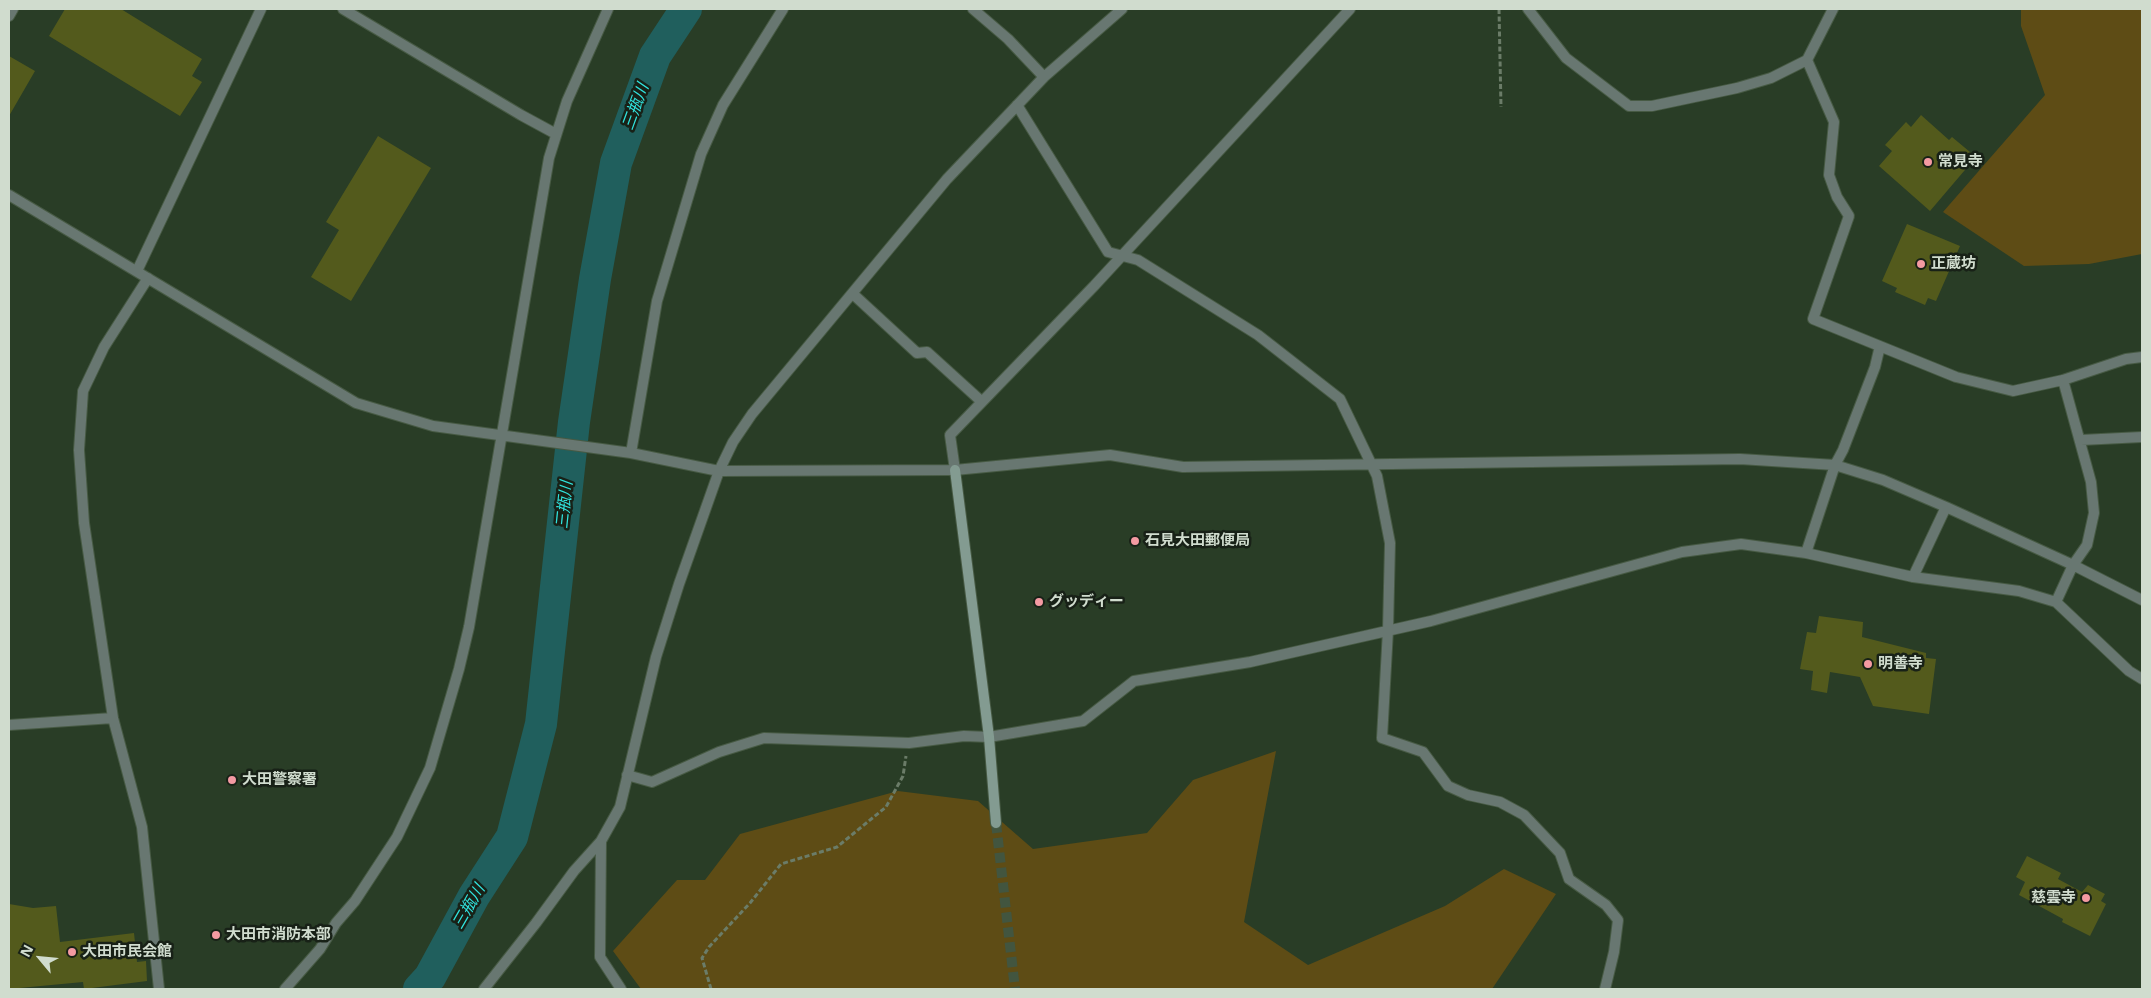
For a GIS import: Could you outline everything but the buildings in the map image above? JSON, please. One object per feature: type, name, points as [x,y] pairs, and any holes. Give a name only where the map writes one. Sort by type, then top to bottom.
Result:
[{"type":"street","points":[[9,16],[13,9]]},
{"type":"street","points":[[137,271],[262,9]]},
{"type":"street","points":[[343,9],[556,134]]},
{"type":"street","points":[[285,989],[320,949],[336,923],[361,893],[397,837],[430,768],[459,669],[469,627],[548,166],[567,101],[608,9]]},
{"type":"street","points":[[631,453],[657,300],[702,154],[723,105],[783,9]]},
{"type":"street","points":[[973,9],[1008,39],[1044,78]]},
{"type":"street","points":[[484,989],[574,871],[601,841],[620,807],[626,775],[659,648],[679,584],[719,471],[733,442],[752,414],[947,178],[1017,104],[1122,9]]},
{"type":"street","points":[[996,823],[989,736],[950,435],[1123,254],[1350,9]]},
{"type":"street","points":[[1528,9],[1566,58],[1630,106],[1652,106],[1737,88],[1771,78],[1807,60],[1833,9]]},
{"type":"street","points":[[1807,60],[1834,122],[1829,175],[1837,197],[1849,216],[1813,319],[1956,377],[2013,391],[2063,380],[2126,359],[2142,357]]},
{"type":"street","points":[[1017,104],[1108,252],[1123,254],[1138,260],[1258,335],[1340,399],[1377,476],[1390,543],[1388,630],[1382,738],[1423,752],[1448,786],[1468,796],[1500,802],[1524,815],[1560,853],[1569,879],[1606,905],[1618,920],[1614,952],[1605,989]]},
{"type":"street","points":[[9,195],[356,403],[433,426],[631,453],[719,471],[955,470],[1110,455],[1183,467],[1740,460],[1834,464],[1882,480],[1946,508],[2074,565],[2142,600]]},
{"type":"street","points":[[148,278],[104,348],[83,391],[79,450],[84,523],[113,718],[142,827],[159,989]]},
{"type":"street","points":[[852,294],[917,353],[927,352],[981,402]]},
{"type":"street","points":[[1806,553],[1834,464],[1843,450],[1861,404],[1875,368],[1880,346]]},
{"type":"street","points":[[2056,602],[2074,565],[2087,545],[2094,512],[2091,482],[2063,380]]},
{"type":"street","points":[[2081,440],[2142,437]]},
{"type":"street","points":[[1913,577],[1946,508]]},
{"type":"street","points":[[626,775],[652,782],[719,752],[764,738],[909,743],[964,736],[989,736],[1083,721],[1134,681],[1250,662],[1432,621],[1682,552],[1741,544],[1806,553],[1913,577],[2019,591],[2056,602],[2128,671],[2142,679]]},
{"type":"street","points":[[9,725],[113,718]]},
{"type":"street","points":[[601,841],[600,957],[622,989]]},
{"type":"path","points":[[1499,9],[1502,107]]},
{"type":"path","points":[[711,989],[702,958],[709,947],[750,903],[781,864],[837,847],[886,808],[903,776],[909,743]]},
{"type":"shaded area","points":[[2021,9],[2142,9],[2142,254],[2089,264],[2024,266],[1943,212],[2045,95],[2021,26]]},
{"type":"shaded area","points":[[1276,751],[1244,922],[1308,965],[1445,906],[1504,869],[1556,894],[1492,989],[641,989],[613,951],[677,880],[705,880],[740,834],[898,791],[978,801],[1033,849],[1147,833],[1193,780]]},
{"type":"waterway","name":"三瓶川","points":[[419,989],[430,977],[474,896],[512,837],[541,724],[574,422],[595,279],[616,163],[655,56],[686,9]]},
{"type":"tunnel","points":[[996,823],[1015,989]]},
{"type":"place","name":"常見寺","points":[[1928,162]]},
{"type":"place","name":"正蔵坊","points":[[1921,264]]},
{"type":"place","name":"石見大田郵便局","points":[[1135,541]]},
{"type":"place","name":"グッディー","points":[[1039,602]]},
{"type":"place","name":"明善寺","points":[[1868,664]]},
{"type":"place","name":"大田警察署","points":[[232,780]]},
{"type":"place","name":"慈雲寺","points":[[2086,898]]},
{"type":"place","name":"大田市消防本部","points":[[216,935]]},
{"type":"place","name":"大田市民会館","points":[[72,952]]}]
